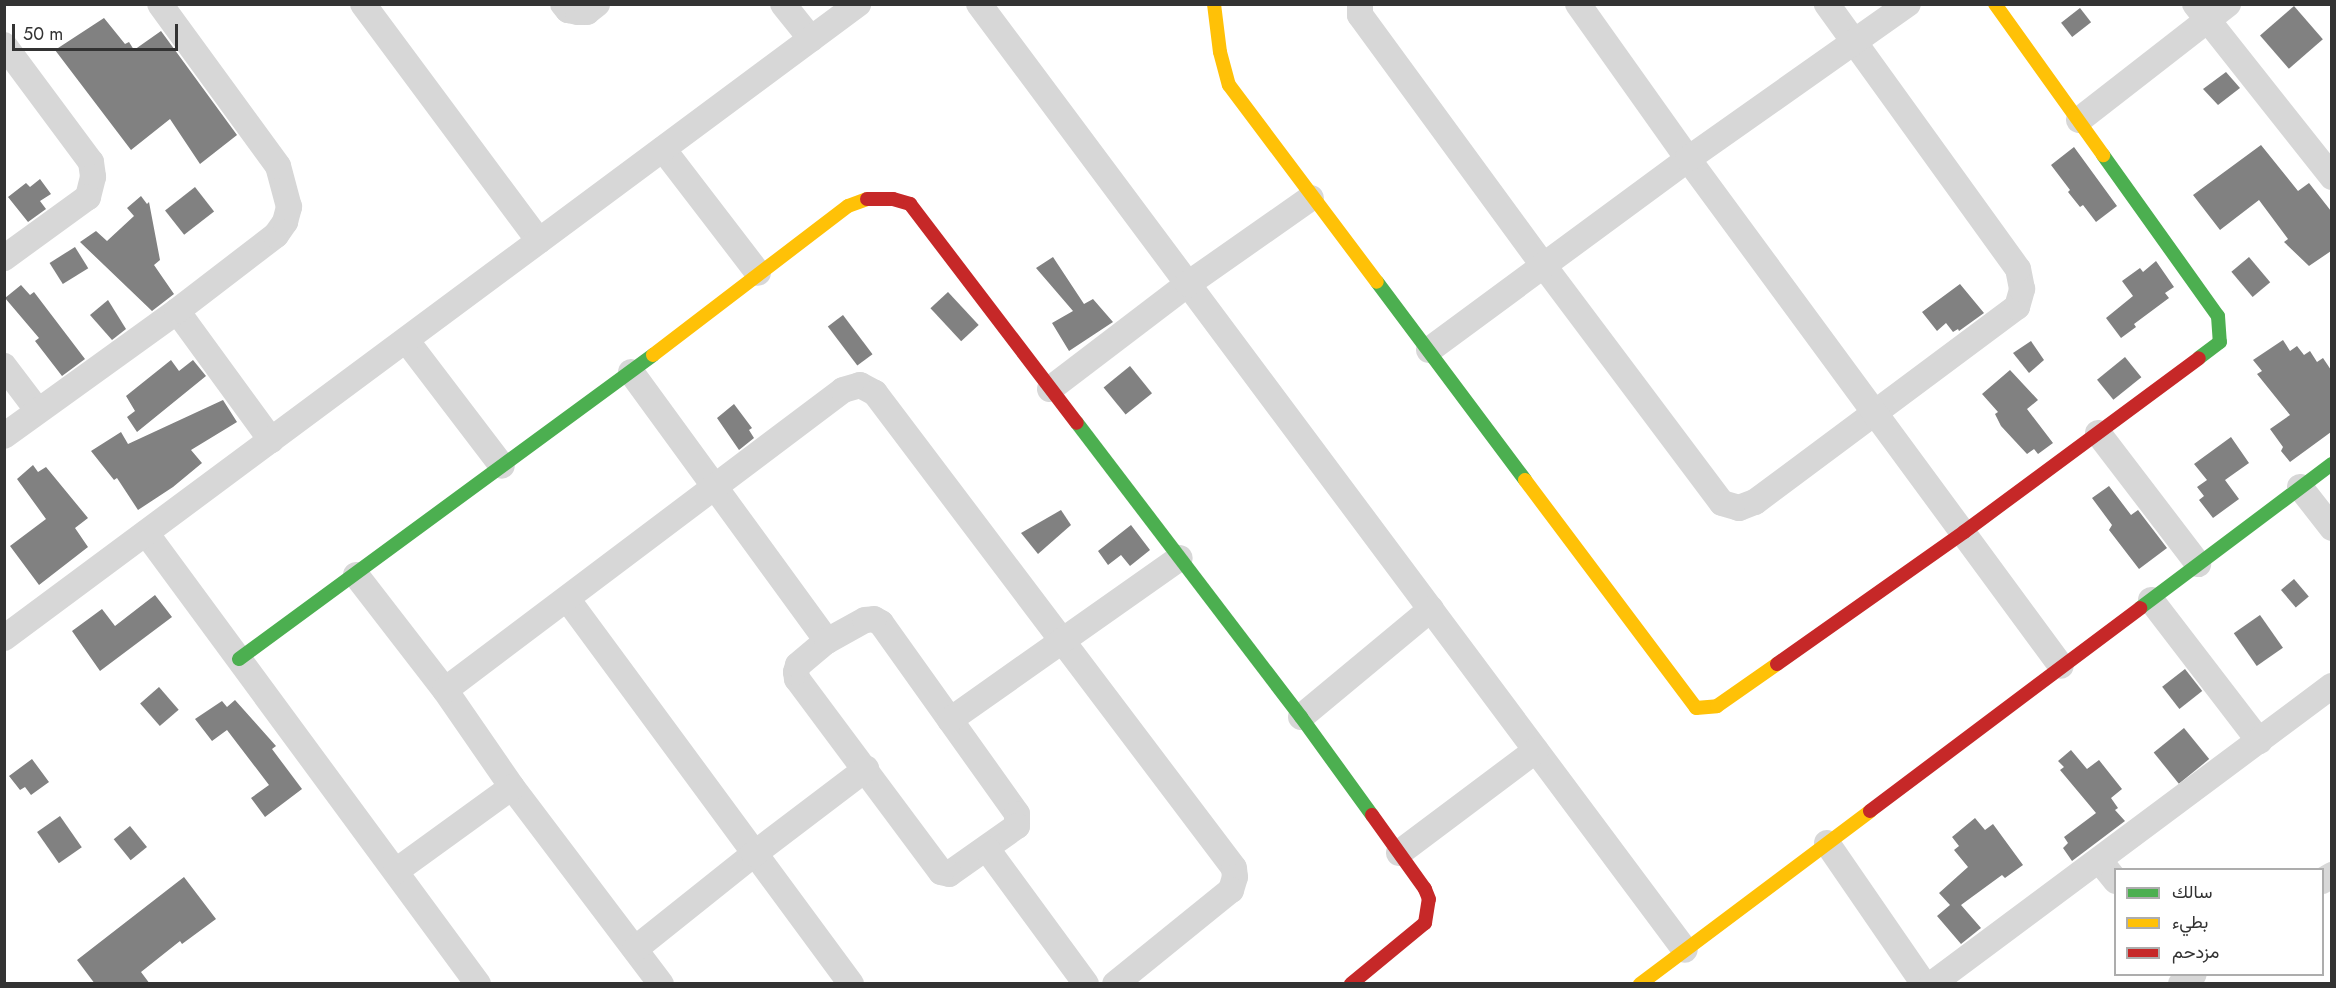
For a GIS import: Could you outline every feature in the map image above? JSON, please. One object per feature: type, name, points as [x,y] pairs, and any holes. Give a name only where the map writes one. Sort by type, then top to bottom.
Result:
[{"type":"street","points":[[4,436],[177,311],[276,235],[285,222],[289,207],[278,166],[160,4]]},
{"type":"street","points":[[363,4],[539,241]]},
{"type":"street","points":[[563,4],[568,10],[587,12],[597,4]]},
{"type":"street","points":[[783,4],[811,39]]},
{"type":"street","points":[[6,633],[146,533],[858,4]]},
{"type":"street","points":[[979,4],[1685,950]]},
{"type":"street","points":[[1214,4],[1220,52],[1229,85],[1311,198],[1429,350],[1696,708],[1706,709],[1717,706],[1964,532],[2220,342],[2218,316],[1995,4]]},
{"type":"street","points":[[1360,4],[1360,15],[1544,266],[1722,502],[1739,508],[1755,502],[2017,307],[2022,289],[2018,269],[1827,4]]},
{"type":"street","points":[[1578,4],[1688,159],[2061,666]]},
{"type":"street","points":[[1429,350],[1688,159],[1908,4]]},
{"type":"street","points":[[2079,120],[2201,13],[2228,4]]},
{"type":"street","points":[[2201,13],[2331,177]]},
{"type":"street","points":[[4,45],[91,162],[93,177],[88,197],[4,258]]},
{"type":"street","points":[[663,149],[758,273]]},
{"type":"street","points":[[239,659],[631,372],[848,206],[869,198],[893,199],[910,204],[1301,717],[1399,853],[1429,899],[1425,922],[1351,984]]},
{"type":"street","points":[[1050,389],[1188,284],[1311,198]]},
{"type":"street","points":[[177,311],[271,440]]},
{"type":"street","points":[[406,340],[502,466]]},
{"type":"street","points":[[4,366],[38,411]]},
{"type":"street","points":[[631,372],[827,641]]},
{"type":"street","points":[[445,690],[568,600],[713,487],[843,390],[860,385],[875,393],[1064,640],[1234,868],[1231,890],[1115,984]]},
{"type":"street","points":[[2098,433],[2198,564]]},
{"type":"street","points":[[1640,984],[2331,464]]},
{"type":"street","points":[[2300,487],[2331,528]]},
{"type":"street","points":[[146,533],[478,984]]},
{"type":"street","points":[[950,720],[1180,558]]},
{"type":"street","points":[[356,575],[445,690],[512,787],[661,984]]},
{"type":"street","points":[[568,600],[850,984]]},
{"type":"street","points":[[2151,600],[2259,741]]},
{"type":"street","points":[[1301,717],[1431,609]]},
{"type":"street","points":[[874,619],[881,623],[1017,814],[1017,826],[949,874],[941,872],[797,679],[798,665],[827,641],[865,620],[874,619]]},
{"type":"street","points":[[1932,984],[2331,687]]},
{"type":"street","points":[[1399,853],[1536,750]]},
{"type":"street","points":[[635,949],[866,769]]},
{"type":"street","points":[[396,871],[512,787]]},
{"type":"street","points":[[1827,843],[1924,984]]},
{"type":"street","points":[[987,849],[1086,984]]},
{"type":"street","points":[[2099,860],[2114,880]]},
{"type":"building","points":[[2294,6],[2323,39],[2289,69],[2260,36]]},
{"type":"building","points":[[2080,8],[2091,22],[2072,37],[2061,23]]},
{"type":"building","points":[[104,18],[125,44],[129,42],[134,50],[161,31],[237,135],[200,164],[170,119],[131,150],[55,50]]},
{"type":"building","points":[[2226,72],[2240,88],[2218,105],[2203,89]]},
{"type":"building","points":[[2261,145],[2298,191],[2309,183],[2331,211],[2331,251],[2309,266],[2284,242],[2288,239],[2259,200],[2220,230],[2193,195]]},
{"type":"building","points":[[2074,147],[2117,206],[2096,222],[2083,205],[2080,207],[2068,192],[2070,190],[2051,165]]},
{"type":"building","points":[[40,179],[51,194],[40,201],[46,209],[28,222],[8,197],[26,183],[30,187]]},
{"type":"building","points":[[195,187],[214,211],[184,235],[165,210]]},
{"type":"building","points":[[141,196],[147,204],[149,202],[160,260],[154,265],[174,294],[152,311],[80,242],[96,231],[107,241],[134,216],[127,208]]},
{"type":"building","points":[[75,247],[88,268],[63,284],[50,263]]},
{"type":"building","points":[[1053,257],[1084,304],[1093,299],[1113,322],[1069,351],[1052,323],[1073,311],[1036,268]]},
{"type":"building","points":[[2249,257],[2270,282],[2253,297],[2231,272]]},
{"type":"building","points":[[2156,261],[2174,287],[2165,293],[2169,298],[2134,324],[2136,327],[2121,338],[2106,318],[2133,296],[2122,281],[2140,268],[2143,272]]},
{"type":"building","points":[[1960,284],[1984,313],[1959,331],[1958,329],[1953,332],[1946,323],[1937,331],[1922,312]]},
{"type":"building","points":[[21,285],[30,295],[34,292],[85,359],[62,376],[35,341],[39,338],[5,298]]},
{"type":"building","points":[[948,292],[979,325],[961,341],[930,308]]},
{"type":"building","points":[[108,300],[126,329],[112,340],[90,315]]},
{"type":"building","points":[[843,315],[872,354],[857,366],[828,326]]},
{"type":"building","points":[[2283,340],[2290,351],[2297,346],[2304,355],[2310,351],[2317,362],[2323,358],[2331,370],[2331,432],[2290,462],[2281,451],[2283,447],[2270,429],[2290,415],[2257,374],[2262,371],[2253,360]]},
{"type":"building","points":[[2031,341],[2044,360],[2029,373],[2013,353]]},
{"type":"building","points":[[2125,357],[2141,377],[2113,400],[2097,380]]},
{"type":"building","points":[[171,360],[179,371],[193,360],[206,376],[137,432],[127,417],[135,411],[126,396]]},
{"type":"building","points":[[1130,366],[1152,393],[1126,415],[1104,387]]},
{"type":"building","points":[[2010,370],[2038,400],[2027,409],[2053,443],[2038,454],[2034,449],[2027,454],[2001,426],[1995,414],[1998,412],[1982,394]]},
{"type":"building","points":[[223,400],[237,422],[191,450],[202,463],[173,487],[138,510],[117,478],[114,480],[91,451],[121,432],[128,444]]},
{"type":"building","points":[[734,404],[752,428],[749,430],[754,438],[739,450],[717,418]]},
{"type":"building","points":[[2231,437],[2249,463],[2225,480],[2239,499],[2213,518],[2199,500],[2204,496],[2197,487],[2207,480],[2194,464]]},
{"type":"building","points":[[33,465],[38,472],[46,467],[88,518],[75,528],[88,547],[39,585],[10,546],[46,519],[17,479]]},
{"type":"building","points":[[2109,486],[2131,515],[2138,510],[2167,548],[2139,569],[2109,530],[2112,525],[2092,498]]},
{"type":"building","points":[[1061,510],[1071,525],[1038,554],[1021,533]]},
{"type":"building","points":[[1131,525],[1150,550],[1130,566],[1121,555],[1108,565],[1098,551]]},
{"type":"building","points":[[2294,579],[2309,597],[2296,608],[2281,590]]},
{"type":"building","points":[[155,595],[172,617],[100,671],[72,631],[102,609],[115,626]]},
{"type":"building","points":[[2260,615],[2283,648],[2257,666],[2234,633]]},
{"type":"building","points":[[2185,669],[2202,691],[2179,709],[2162,687]]},
{"type":"building","points":[[159,687],[179,710],[160,726],[140,703]]},
{"type":"building","points":[[235,700],[276,746],[272,749],[302,789],[265,817],[251,798],[269,785],[227,730],[212,741],[195,719],[222,701],[227,707]]},
{"type":"building","points":[[2184,728],[2209,759],[2179,784],[2154,753]]},
{"type":"building","points":[[2071,750],[2087,769],[2099,760],[2122,789],[2111,798],[2118,808],[2115,810],[2125,821],[2072,861],[2063,848],[2068,843],[2064,837],[2096,813],[2060,770],[2064,767],[2058,761]]},
{"type":"building","points":[[32,759],[49,782],[31,795],[25,787],[20,790],[9,776]]},
{"type":"building","points":[[60,816],[82,847],[59,863],[37,832]]},
{"type":"building","points":[[1975,818],[1985,830],[1993,824],[2023,865],[2005,878],[2002,875],[1961,905],[1981,928],[1961,944],[1937,916],[1950,905],[1939,893],[1968,867],[1954,850],[1959,846],[1952,837]]},
{"type":"building","points":[[130,826],[147,847],[131,860],[114,839]]},
{"type":"building","points":[[184,877],[216,919],[182,944],[180,941],[141,972],[150,984],[95,984],[77,960]]},
{"type":"traffic: fast","points":[[2103,155],[2218,316],[2220,342],[2199,358]]},
{"type":"traffic: fast","points":[[1377,282],[1525,480]]},
{"type":"traffic: fast","points":[[239,659],[653,355]]},
{"type":"traffic: fast","points":[[1077,423],[1301,717],[1372,815]]},
{"type":"traffic: fast","points":[[2140,608],[2332,464]]},
{"type":"traffic: slow","points":[[1214,4],[1220,52],[1229,85],[1377,282]]},
{"type":"traffic: slow","points":[[1995,4],[2103,155]]},
{"type":"traffic: slow","points":[[653,355],[848,206],[867,199]]},
{"type":"traffic: slow","points":[[1525,480],[1696,708],[1717,706],[1777,664]]},
{"type":"traffic: slow","points":[[1640,984],[1870,811]]},
{"type":"traffic: jam","points":[[867,199],[893,199],[910,204],[1077,423]]},
{"type":"traffic: jam","points":[[1777,664],[1964,532],[2199,358]]},
{"type":"traffic: jam","points":[[1870,811],[2140,608]]},
{"type":"traffic: jam","points":[[1351,984],[1425,923],[1429,899],[1425,889],[1372,815]]}]
